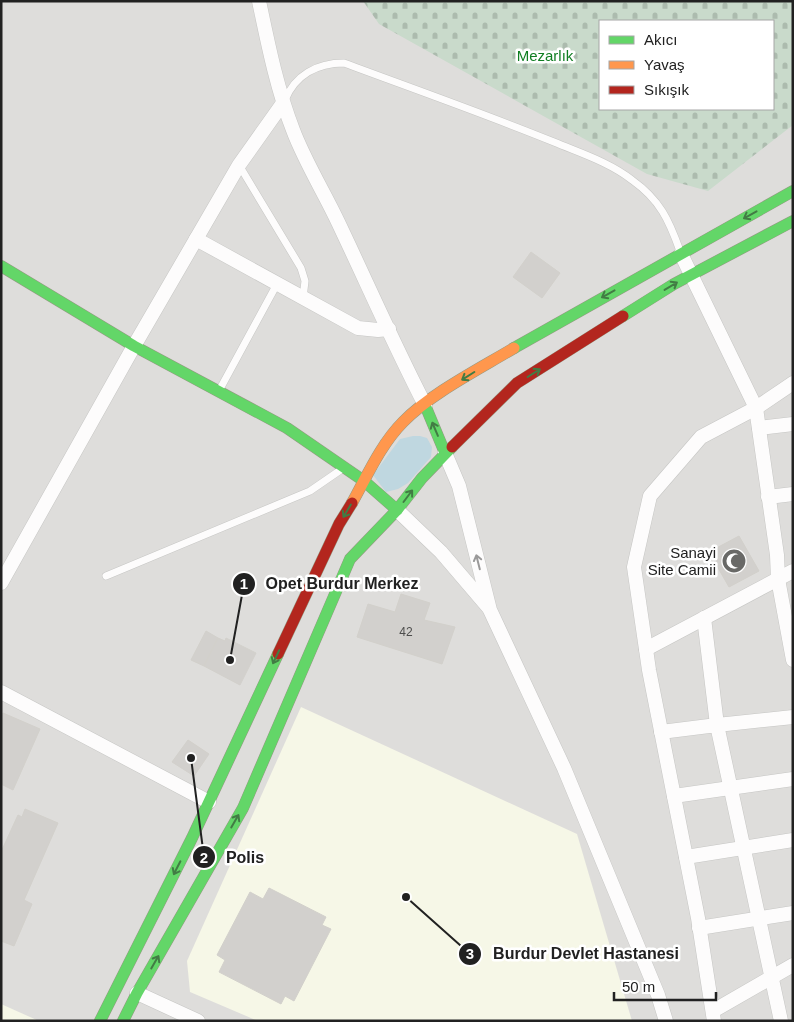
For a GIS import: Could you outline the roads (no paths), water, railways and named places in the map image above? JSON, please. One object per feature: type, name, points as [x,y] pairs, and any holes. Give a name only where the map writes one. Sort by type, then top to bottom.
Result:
[{"type":"main road","points":[[100,1021],[209,802],[338,524],[389,439],[402,423],[441,392],[523,342],[793,191]]},
{"type":"main road","points":[[123,1021],[137,993],[243,808],[350,559],[397,510],[422,478],[517,383],[691,275],[793,221]]},
{"type":"main road","points":[[1,266],[134,346],[286,428],[364,481],[397,510]]},
{"type":"main road","points":[[425,405],[446,453]]},
{"type":"street","points":[[259,1],[283,103],[293,131],[389,329],[398,354],[425,405]]},
{"type":"street","points":[[1,583],[134,346],[239,165],[283,103]]},
{"type":"street","points":[[196,239],[358,328],[368,330],[389,329]]},
{"type":"street","points":[[681,254],[756,408],[778,579],[789,616],[793,660]]},
{"type":"street","points":[[793,383],[756,408],[701,437],[650,496],[634,567],[646,649],[699,928],[713,1016],[793,965]]},
{"type":"street","points":[[759,428],[793,424]]},
{"type":"street","points":[[446,453],[459,486],[490,610],[564,768],[658,995],[666,1021]]},
{"type":"street","points":[[768,497],[793,494]]},
{"type":"street","points":[[397,510],[441,552],[490,610]]},
{"type":"street","points":[[646,649],[793,570]]},
{"type":"street","points":[[704,618],[717,725],[781,1021]]},
{"type":"street","points":[[1,692],[209,802]]},
{"type":"street","points":[[661,732],[793,717]]},
{"type":"street","points":[[674,796],[793,779]]},
{"type":"street","points":[[686,857],[793,840]]},
{"type":"street","points":[[699,928],[793,913]]},
{"type":"street","points":[[137,993],[198,1021]]},
{"type":"lane","points":[[283,103],[293,84],[309,71],[327,64],[344,63],[527,131],[604,163],[633,180],[645,190],[663,211],[670,223],[681,254]]},
{"type":"lane","points":[[239,165],[301,268],[304,281],[303,298]]},
{"type":"lane","points":[[219,392],[277,284]]},
{"type":"lane","points":[[106,576],[310,491],[345,468]]},
{"type":"water","points":[[413,436],[427,438],[432,447],[431,457],[408,483],[398,489],[386,492],[373,475],[400,439]]},
{"type":"place","name":"Sanayi Site Camii","points":[[734,561]]},
{"type":"place","name":"Opet Burdur Merkez","points":[[230,660]]},
{"type":"place","name":"Polis","points":[[191,758]]},
{"type":"place","name":"Burdur Devlet Hastanesi","points":[[406,897]]},
{"type":"park label","name":"Mezarlık","points":[[545,55]]}]
